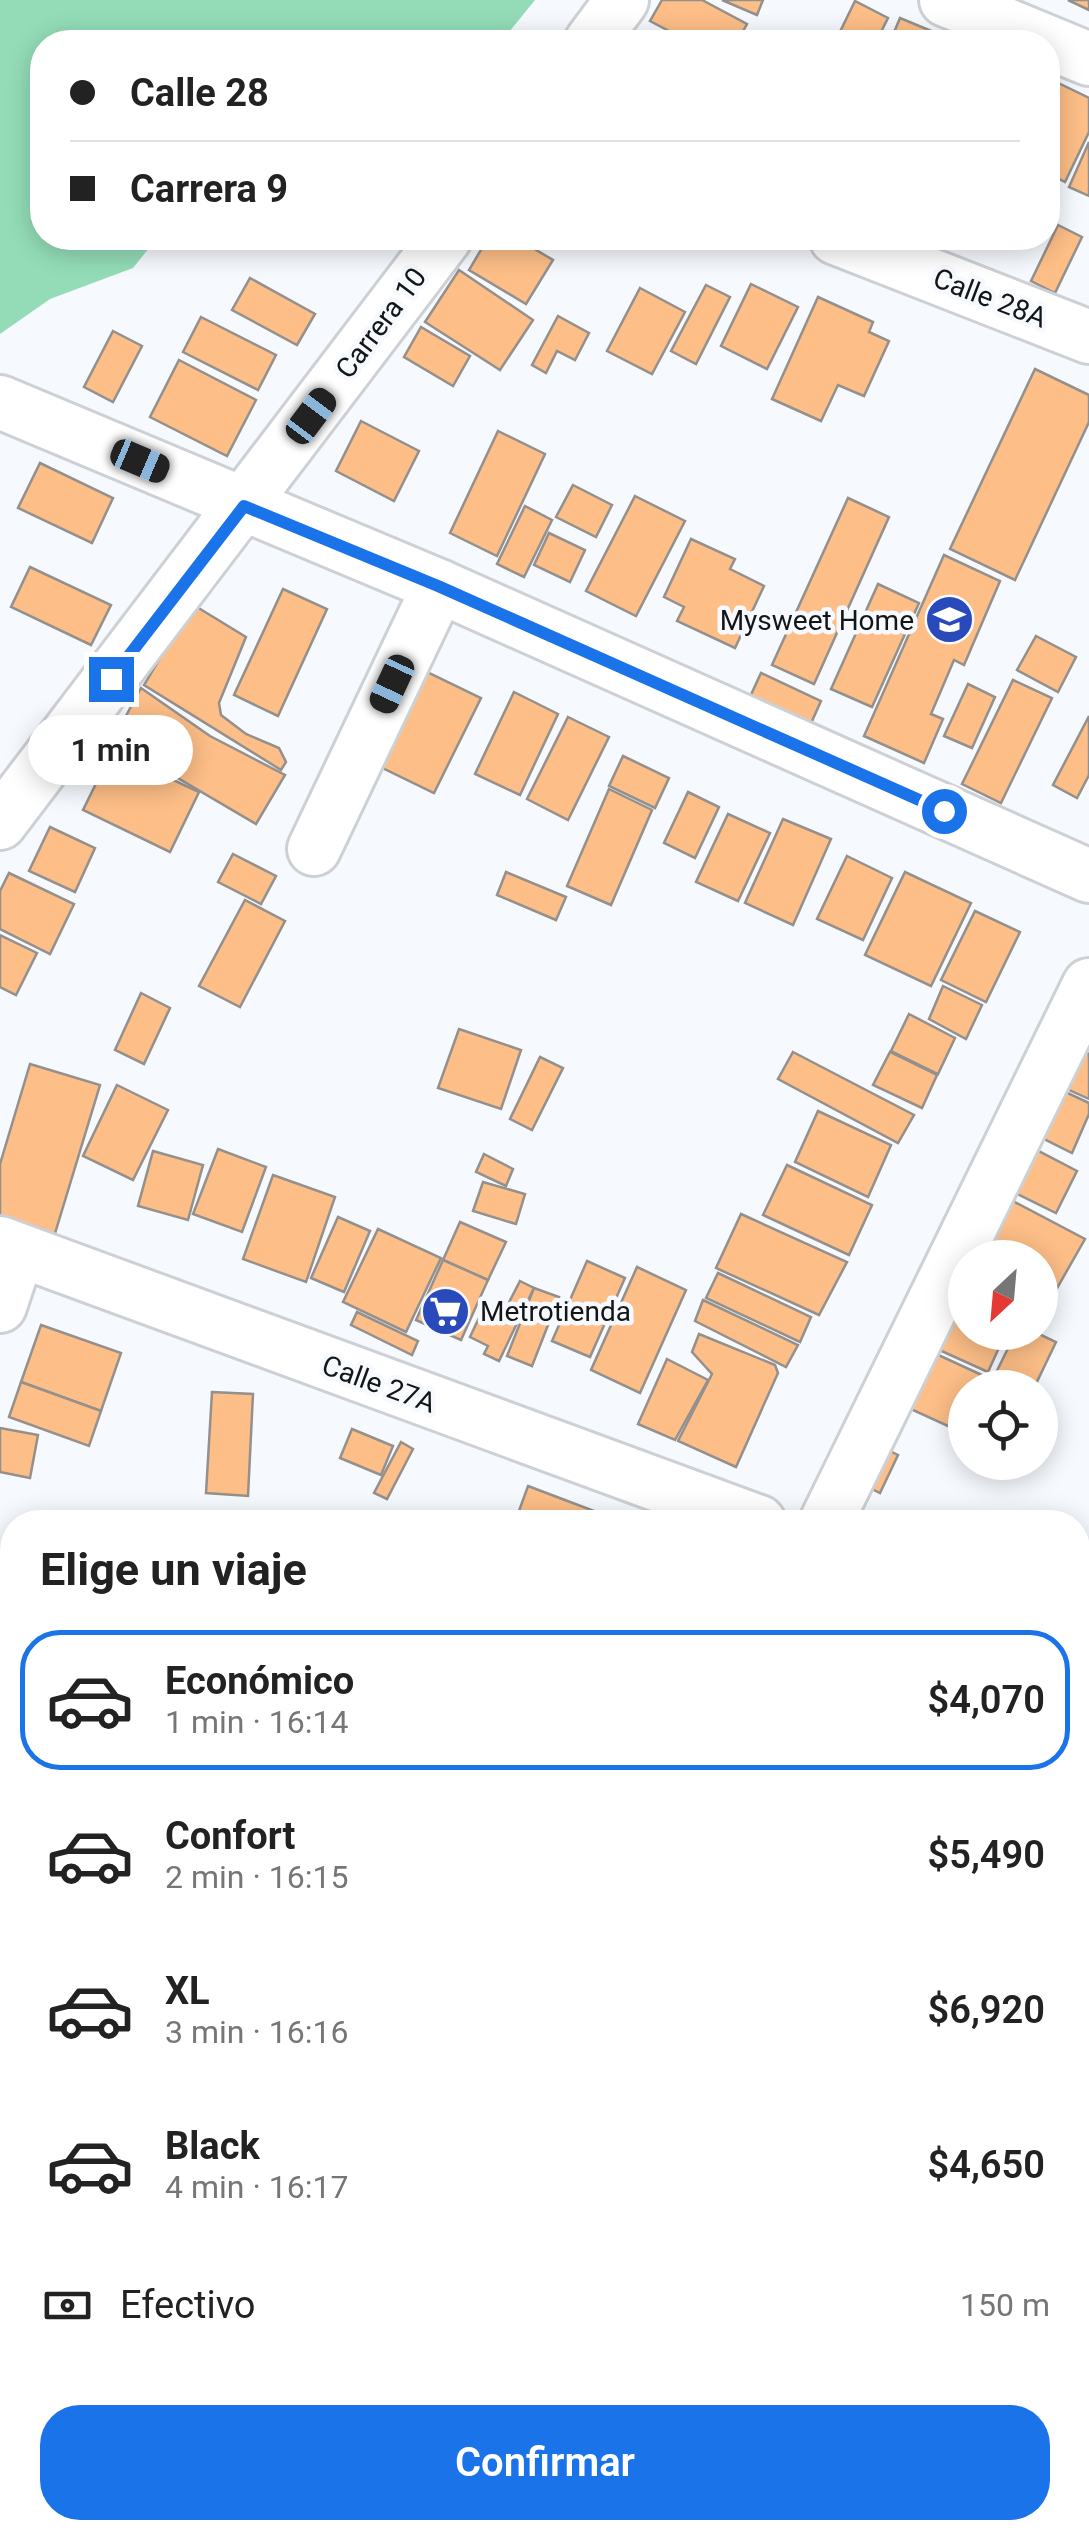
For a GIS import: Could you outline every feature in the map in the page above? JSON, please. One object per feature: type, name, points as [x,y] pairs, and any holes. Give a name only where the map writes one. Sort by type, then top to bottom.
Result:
[{"type":"street","points":[[599,30],[622,0]]},
{"type":"street","points":[[946,0],[1019,30]]},
{"type":"street","points":[[1060,47],[1089,59]]},
{"type":"street","name":"Carrera 10","points":[[0,822],[436,250]]},
{"type":"street","name":"Calle 28A","points":[[867,250],[1089,337]]},
{"type":"street","points":[[0,402],[438,586],[1089,876]]},
{"type":"street","points":[[314,849],[438,586]]},
{"type":"street","points":[[832,1510],[1089,985]]},
{"type":"street","points":[[0,1306],[9,1248]]},
{"type":"street","name":"Calle 27A","points":[[9,1248],[725,1510]]},
{"type":"green space","points":[[0,0],[535,0],[511,30],[30,30],[30,250],[147,250],[133,268],[50,299],[0,334]]},
{"type":"building","points":[[662,0],[702,0],[747,24],[744,30],[667,30],[650,21]]},
{"type":"building","points":[[722,0],[763,0],[757,15]]},
{"type":"building","points":[[1068,0],[1089,0],[1089,10]]},
{"type":"building","points":[[855,1],[888,18],[882,30],[841,30]]},
{"type":"building","points":[[900,18],[929,30],[895,30]]},
{"type":"building","points":[[1060,84],[1089,98],[1089,132],[1065,182],[1060,179]]},
{"type":"building","points":[[1089,142],[1089,196],[1069,187]]},
{"type":"building","points":[[1060,226],[1082,237],[1055,293],[1031,281],[1046,250],[1060,250]]},
{"type":"building","points":[[481,250],[536,250],[553,260],[526,304],[469,270]]},
{"type":"building","points":[[459,270],[533,320],[500,370],[425,322]]},
{"type":"building","points":[[250,278],[315,314],[297,345],[232,310]]},
{"type":"building","points":[[751,284],[798,307],[767,369],[721,346]]},
{"type":"building","points":[[706,285],[730,297],[696,364],[671,351]]},
{"type":"building","points":[[640,288],[685,312],[652,374],[607,351]]},
{"type":"building","points":[[818,297],[873,322],[869,332],[889,341],[864,396],[838,385],[821,421],[772,399]]},
{"type":"building","points":[[558,316],[589,333],[575,360],[557,351],[546,373],[532,365]]},
{"type":"building","points":[[201,317],[276,355],[258,390],[183,352]]},
{"type":"building","points":[[421,327],[470,356],[453,386],[404,357]]},
{"type":"building","points":[[113,331],[142,346],[113,402],[84,387]]},
{"type":"building","points":[[179,360],[256,400],[227,456],[150,417]]},
{"type":"building","points":[[1035,369],[1089,395],[1089,422],[1015,580],[950,549]]},
{"type":"building","points":[[361,421],[419,451],[394,501],[336,471]]},
{"type":"building","points":[[498,431],[545,454],[497,556],[450,533]]},
{"type":"building","points":[[40,463],[113,498],[92,543],[18,508]]},
{"type":"building","points":[[573,485],[612,505],[596,537],[556,517]]},
{"type":"building","points":[[635,496],[685,521],[636,616],[586,591]]},
{"type":"building","points":[[848,498],[889,517],[814,684],[772,665]]},
{"type":"building","points":[[525,506],[552,520],[524,577],[497,564]]},
{"type":"building","points":[[549,533],[585,550],[570,582],[534,565]]},
{"type":"building","points":[[691,539],[735,559],[730,569],[764,586],[735,648],[677,621],[684,607],[664,597]]},
{"type":"building","name":"Mysweet Home","points":[[944,555],[1000,581],[964,665],[954,660],[931,714],[943,719],[924,763],[864,736]]},
{"type":"building","points":[[30,567],[111,605],[91,645],[11,607]]},
{"type":"building","points":[[878,584],[919,603],[872,707],[831,689]]},
{"type":"building","points":[[283,589],[327,609],[278,716],[234,695]]},
{"type":"building","points":[[192,604],[246,637],[219,703],[221,715],[246,734],[279,748],[286,762],[281,770],[144,685]]},
{"type":"building","points":[[1036,636],[1076,657],[1058,692],[1017,670]]},
{"type":"building","points":[[417,667],[481,698],[434,793],[370,762]]},
{"type":"building","points":[[761,673],[821,701],[803,741],[742,714]]},
{"type":"building","points":[[1013,680],[1052,698],[1001,803],[962,784]]},
{"type":"building","points":[[968,684],[995,697],[972,748],[944,736]]},
{"type":"building","points":[[141,688],[210,736],[285,775],[256,824],[113,740]]},
{"type":"building","points":[[514,692],[558,714],[520,795],[475,774]]},
{"type":"building","points":[[1089,716],[1089,775],[1077,798],[1053,785]]},
{"type":"building","points":[[568,717],[609,737],[568,820],[527,799]]},
{"type":"building","points":[[112,751],[199,792],[170,852],[83,810]]},
{"type":"building","points":[[623,756],[669,778],[655,808],[609,786]]},
{"type":"building","points":[[609,789],[652,810],[611,905],[567,886]]},
{"type":"building","points":[[688,792],[719,807],[695,858],[664,843]]},
{"type":"building","points":[[728,814],[770,833],[738,901],[696,882]]},
{"type":"building","points":[[783,819],[831,839],[793,925],[745,903]]},
{"type":"building","points":[[50,827],[95,848],[75,892],[29,871]]},
{"type":"building","points":[[233,854],[276,876],[261,904],[218,882]]},
{"type":"building","points":[[847,856],[892,878],[863,940],[817,919]]},
{"type":"building","points":[[506,872],[566,897],[556,920],[497,895]]},
{"type":"building","points":[[905,872],[971,903],[931,986],[865,955]]},
{"type":"building","points":[[9,873],[74,904],[50,954],[0,929],[0,891]]},
{"type":"building","points":[[245,900],[285,921],[240,1007],[199,986]]},
{"type":"building","points":[[975,911],[1020,932],[986,1002],[941,980]]},
{"type":"building","points":[[0,935],[37,953],[16,995],[0,987]]},
{"type":"building","points":[[943,986],[982,1005],[966,1039],[929,1019]]},
{"type":"building","points":[[141,993],[170,1008],[144,1064],[115,1050]]},
{"type":"building","points":[[909,1014],[955,1038],[938,1074],[891,1051]]},
{"type":"building","points":[[459,1029],[521,1050],[501,1109],[438,1088]]},
{"type":"building","points":[[1045,1033],[1089,1054],[1089,1099],[1027,1071]]},
{"type":"building","points":[[793,1052],[914,1115],[898,1143],[778,1079]]},
{"type":"building","points":[[890,1052],[937,1075],[922,1108],[873,1085]]},
{"type":"building","points":[[540,1057],[563,1068],[532,1130],[510,1119]]},
{"type":"building","points":[[30,1064],[100,1085],[53,1240],[0,1224],[0,1164]]},
{"type":"building","points":[[1023,1072],[1089,1103],[1089,1114],[1072,1153],[1002,1118]]},
{"type":"building","points":[[117,1085],[168,1110],[133,1180],[83,1156]]},
{"type":"building","points":[[818,1111],[891,1145],[868,1197],[795,1162]]},
{"type":"building","points":[[1002,1132],[1077,1171],[1056,1213],[991,1181]]},
{"type":"building","points":[[218,1149],[266,1167],[242,1232],[193,1214]]},
{"type":"building","points":[[153,1151],[203,1165],[188,1220],[138,1206]]},
{"type":"building","points":[[484,1154],[513,1169],[506,1186],[476,1172]]},
{"type":"building","points":[[787,1165],[872,1205],[849,1255],[763,1215]]},
{"type":"building","points":[[273,1175],[335,1197],[306,1282],[243,1259]]},
{"type":"building","points":[[483,1182],[525,1194],[516,1224],[473,1211]]},
{"type":"building","points":[[990,1189],[1085,1239],[1058,1286],[1058,1240],[980,1240]]},
{"type":"building","points":[[741,1214],[847,1262],[819,1315],[716,1268]]},
{"type":"building","points":[[338,1217],[370,1231],[344,1292],[311,1278]]},
{"type":"building","points":[[460,1222],[506,1242],[488,1280],[443,1260]]},
{"type":"building","points":[[378,1229],[441,1258],[406,1332],[343,1302]]},
{"type":"building","points":[[443,1260],[488,1280],[461,1340],[416,1320]]},
{"type":"building","points":[[587,1261],[625,1278],[590,1357],[552,1341]]},
{"type":"building","points":[[637,1267],[686,1290],[640,1393],[591,1370]]},
{"type":"building","points":[[718,1273],[811,1317],[800,1342],[706,1298]]},
{"type":"building","points":[[520,1281],[534,1288],[499,1361],[484,1354],[488,1346],[470,1337],[485,1305],[503,1314]]},
{"type":"building","points":[[534,1288],[559,1297],[532,1366],[507,1356]]},
{"type":"building","points":[[937,1288],[948,1293],[948,1350],[998,1350],[989,1370],[984,1370],[915,1339]]},
{"type":"building","points":[[703,1300],[798,1345],[786,1367],[695,1321]]},
{"type":"building","points":[[357,1312],[418,1341],[412,1355],[351,1325]]},
{"type":"building","points":[[41,1325],[121,1353],[101,1411],[21,1382]]},
{"type":"building","points":[[699,1334],[775,1365],[778,1373],[736,1467],[678,1441],[712,1374],[692,1352]]},
{"type":"building","points":[[908,1341],[971,1370],[948,1370],[948,1426],[882,1396]]},
{"type":"building","points":[[1007,1350],[1052,1350],[1043,1370],[997,1370]]},
{"type":"building","points":[[667,1359],[708,1380],[675,1440],[638,1424]]},
{"type":"building","points":[[21,1382],[101,1411],[89,1446],[9,1417]]},
{"type":"building","points":[[212,1392],[253,1394],[248,1496],[206,1493]]},
{"type":"building","points":[[0,1428],[38,1435],[30,1478],[0,1472]]},
{"type":"building","points":[[352,1429],[393,1446],[381,1475],[340,1458]]},
{"type":"building","points":[[851,1432],[898,1455],[880,1493],[832,1469]]},
{"type":"building","points":[[401,1442],[413,1449],[387,1499],[374,1493]]},
{"type":"building","points":[[528,1486],[591,1510],[519,1510]]},
{"type":"place","name":"Mysweet Home","points":[[949,620]]},
{"type":"place","name":"Metrotienda","points":[[445,1311]]},
{"type":"route","points":[[111,679],[244,506],[438,586],[944,811]]}]
